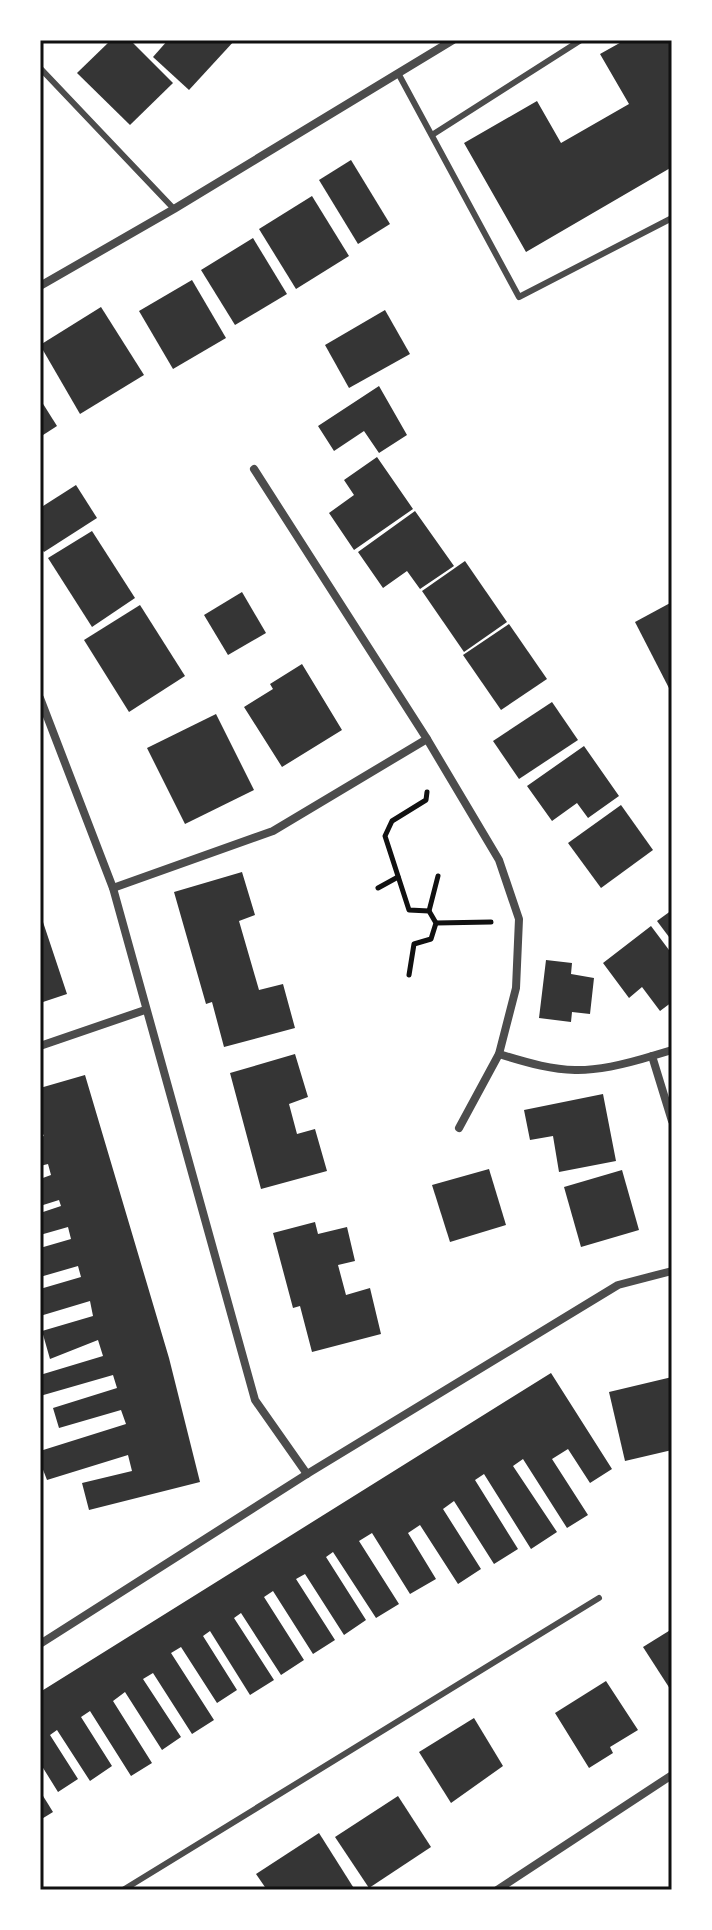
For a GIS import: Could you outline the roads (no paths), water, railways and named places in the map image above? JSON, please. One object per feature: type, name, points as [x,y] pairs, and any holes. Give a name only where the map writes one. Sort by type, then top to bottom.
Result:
[{"type":"street","points":[[40,286],[174,209],[453,40]]},
{"type":"street","points":[[254,469],[427,739],[499,860],[519,919],[516,988],[499,1054],[459,1128]]},
{"type":"street","points":[[40,698],[113,888],[255,1400],[307,1474]]},
{"type":"street","points":[[113,888],[273,831],[427,739]]},
{"type":"street","points":[[40,1046],[145,1010]]},
{"type":"street","points":[[499,1054],[548,1069],[605,1071],[672,1050]]},
{"type":"street","points":[[652,1056],[672,1121]]},
{"type":"street","points":[[40,1644],[307,1474],[618,1285],[672,1271]]},
{"type":"street","points":[[497,1890],[672,1775]]},
{"type":"lane","points":[[432,135],[581,40]]},
{"type":"lane","points":[[40,68],[174,209]]},
{"type":"lane","points":[[398,73],[519,297],[672,218]]},
{"type":"lane","points":[[123,1890],[599,1598]]}]
